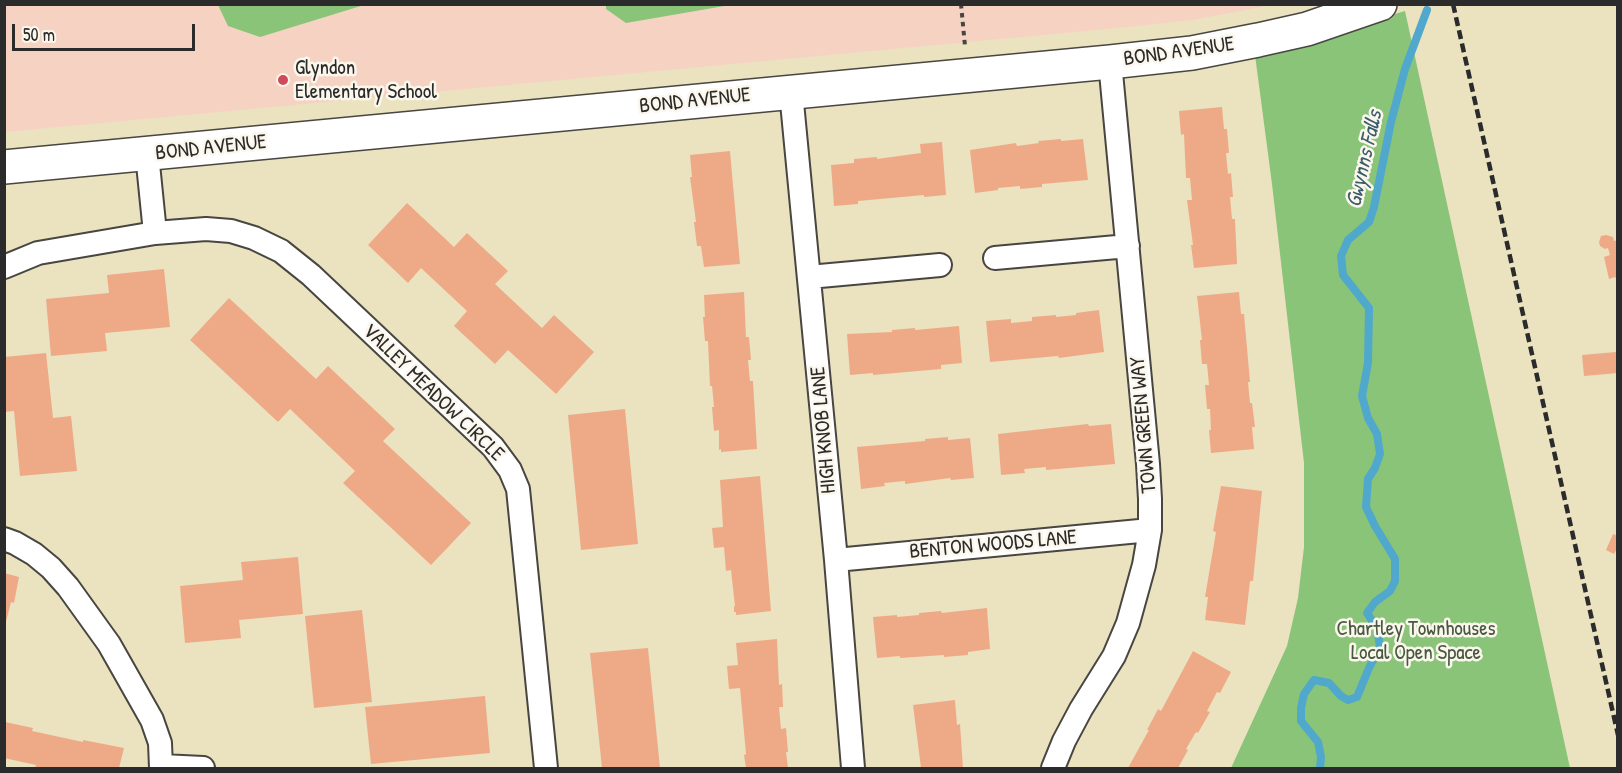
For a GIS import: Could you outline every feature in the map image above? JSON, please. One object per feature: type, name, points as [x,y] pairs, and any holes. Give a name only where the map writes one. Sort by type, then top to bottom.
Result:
[{"type":"street","name":"BOND AVENUE","points":[[4,167],[1192,53],[1307,29],[1380,4]]},
{"type":"street","name":"TOWN GREEN WAY","points":[[1053,768],[1064,741],[1114,656],[1128,623],[1144,565],[1150,530],[1148,464],[1110,62]]},
{"type":"street","name":"HIGH KNOB LANE","points":[[791,92],[836,560],[853,768]]},
{"type":"street","points":[[147,154],[155,233]]},
{"type":"street","name":"VALLEY MEADOW CIRCLE","points":[[4,267],[38,252],[155,233],[206,229],[231,231],[254,238],[281,251],[311,275],[494,447],[510,470],[518,489],[546,768]]},
{"type":"street","points":[[995,258],[1128,246]]},
{"type":"street","points":[[809,277],[940,265]]},
{"type":"street","name":"BENTON WOODS LANE","points":[[836,560],[1150,530]]},
{"type":"street","points":[[4,539],[34,554],[51,568],[68,586],[109,644],[152,720],[160,743],[161,767],[203,768]]},
{"type":"path","points":[[961,4],[965,46]]},
{"type":"shaded area","name":"Glyndon Elementary School","points":[[5,5],[1273,5],[1192,20],[1118,28],[5,132]]},
{"type":"green space","points":[[606,4],[730,5],[626,23],[606,9]]},
{"type":"green space","points":[[218,5],[364,5],[260,37],[228,26]]},
{"type":"green space","name":"Chartley Townhouses Local Open Space","points":[[1405,11],[1570,768],[1231,768],[1287,646],[1298,598],[1304,547],[1304,463],[1255,55]]},
{"type":"building","points":[[1222,107],[1224,129],[1227,129],[1229,153],[1226,153],[1228,174],[1231,173],[1233,197],[1230,197],[1232,219],[1235,219],[1237,264],[1194,268],[1187,200],[1192,200],[1190,178],[1186,178],[1184,134],[1181,135],[1179,111]]},
{"type":"building","points":[[1061,139],[1061,141],[1083,139],[1088,180],[1042,184],[1042,187],[1020,189],[1020,186],[998,188],[998,190],[975,193],[970,150]]},
{"type":"building","points":[[942,142],[946,195],[858,201],[858,204],[834,206],[831,165],[854,163],[854,159],[877,157],[877,159],[921,153],[920,144]]},
{"type":"building","points":[[730,151],[740,264],[704,267],[701,246],[697,246],[694,222],[696,222],[690,177],[692,177],[690,155]]},
{"type":"building","points":[[407,203],[454,247],[467,233],[508,271],[495,284],[542,328],[554,315],[594,352],[556,394],[508,350],[495,364],[454,326],[467,311],[421,268],[408,283],[368,245]]},
{"type":"building","points":[[1601,236],[1613,237],[1614,241],[1618,240],[1618,282],[1615,277],[1609,279],[1604,257],[1610,255],[1608,248],[1600,246]]},
{"type":"building","points":[[164,269],[170,327],[105,333],[107,351],[51,356],[46,299],[109,293],[107,275]]},
{"type":"building","points":[[744,292],[757,449],[721,452],[721,449],[719,450],[719,430],[714,431],[708,341],[705,341],[703,317],[705,317],[704,295]]},
{"type":"building","points":[[1239,292],[1241,314],[1244,314],[1250,403],[1252,403],[1255,427],[1252,427],[1254,449],[1211,453],[1210,409],[1207,409],[1205,385],[1209,385],[1207,364],[1202,364],[1197,296]]},
{"type":"building","points":[[229,298],[316,379],[328,366],[395,429],[383,441],[471,523],[431,565],[343,483],[355,471],[290,409],[278,422],[190,340]]},
{"type":"building","points":[[1099,310],[1104,352],[1059,358],[1058,356],[990,362],[986,321],[1011,319],[1011,323],[1032,321],[1032,317],[1076,315],[1076,313]]},
{"type":"building","points":[[959,326],[962,363],[941,365],[941,369],[850,375],[847,334]]},
{"type":"building","points":[[1616,352],[1618,373],[1584,376],[1582,355]]},
{"type":"building","points":[[46,353],[53,418],[71,416],[77,471],[20,476],[14,411],[4,412],[4,357]]},
{"type":"building","points":[[625,409],[638,544],[581,550],[568,415]]},
{"type":"building","points":[[1088,424],[1089,426],[1111,424],[1115,464],[1046,470],[1046,467],[1024,469],[1025,473],[1001,475],[998,434]]},
{"type":"building","points":[[948,437],[948,440],[970,438],[974,478],[951,480],[950,478],[905,484],[905,481],[884,483],[885,486],[861,489],[857,447]]},
{"type":"building","points":[[760,476],[771,611],[736,615],[731,570],[726,571],[724,547],[714,548],[712,528],[723,527],[720,480]]},
{"type":"building","points":[[1221,486],[1262,491],[1253,581],[1250,581],[1245,625],[1205,620],[1208,597],[1205,597]]},
{"type":"building","points":[[1613,534],[1618,536],[1618,547],[1614,554],[1606,550]]},
{"type":"building","points":[[298,557],[303,614],[239,620],[241,638],[185,643],[180,586],[243,580],[241,562]]},
{"type":"building","points":[[4,573],[19,577],[14,603],[11,602],[5,626]]},
{"type":"building","points":[[987,608],[990,649],[968,652],[968,655],[944,657],[944,655],[877,658],[873,617],[897,615],[897,617]]},
{"type":"building","points":[[362,610],[372,702],[314,708],[305,616]]},
{"type":"building","points":[[777,639],[779,685],[782,684],[783,707],[779,707],[781,729],[786,728],[788,768],[746,768],[740,688],[729,689],[727,666],[738,665],[736,643]]},
{"type":"building","points":[[648,648],[660,768],[602,768],[590,653]]},
{"type":"building","points":[[1193,651],[1231,672],[1207,711],[1210,712],[1186,749],[1188,750],[1178,768],[1128,768],[1158,709],[1161,711]]},
{"type":"building","points":[[485,696],[490,753],[371,764],[365,707]]},
{"type":"building","points":[[955,700],[957,725],[960,724],[963,768],[921,768],[913,705]]},
{"type":"building","points":[[5,722],[33,728],[32,731],[124,748],[119,768],[35,768],[36,765],[4,758]]},
{"type":"waterway","name":"Gwynns Falls","points":[[1320,768],[1321,757],[1318,742],[1301,721],[1304,694],[1314,680],[1329,683],[1348,700],[1357,697],[1380,647],[1377,628],[1367,613],[1375,602],[1390,591],[1395,581],[1395,559],[1366,507],[1368,479],[1380,454],[1377,434],[1368,418],[1362,396],[1368,363],[1369,308],[1343,275],[1341,256],[1348,240],[1369,222],[1405,69],[1427,10]]},
{"type":"railway","points":[[1453,4],[1618,735]]},
{"type":"place","name":"Glyndon Elementary School","points":[[283,80]]}]
